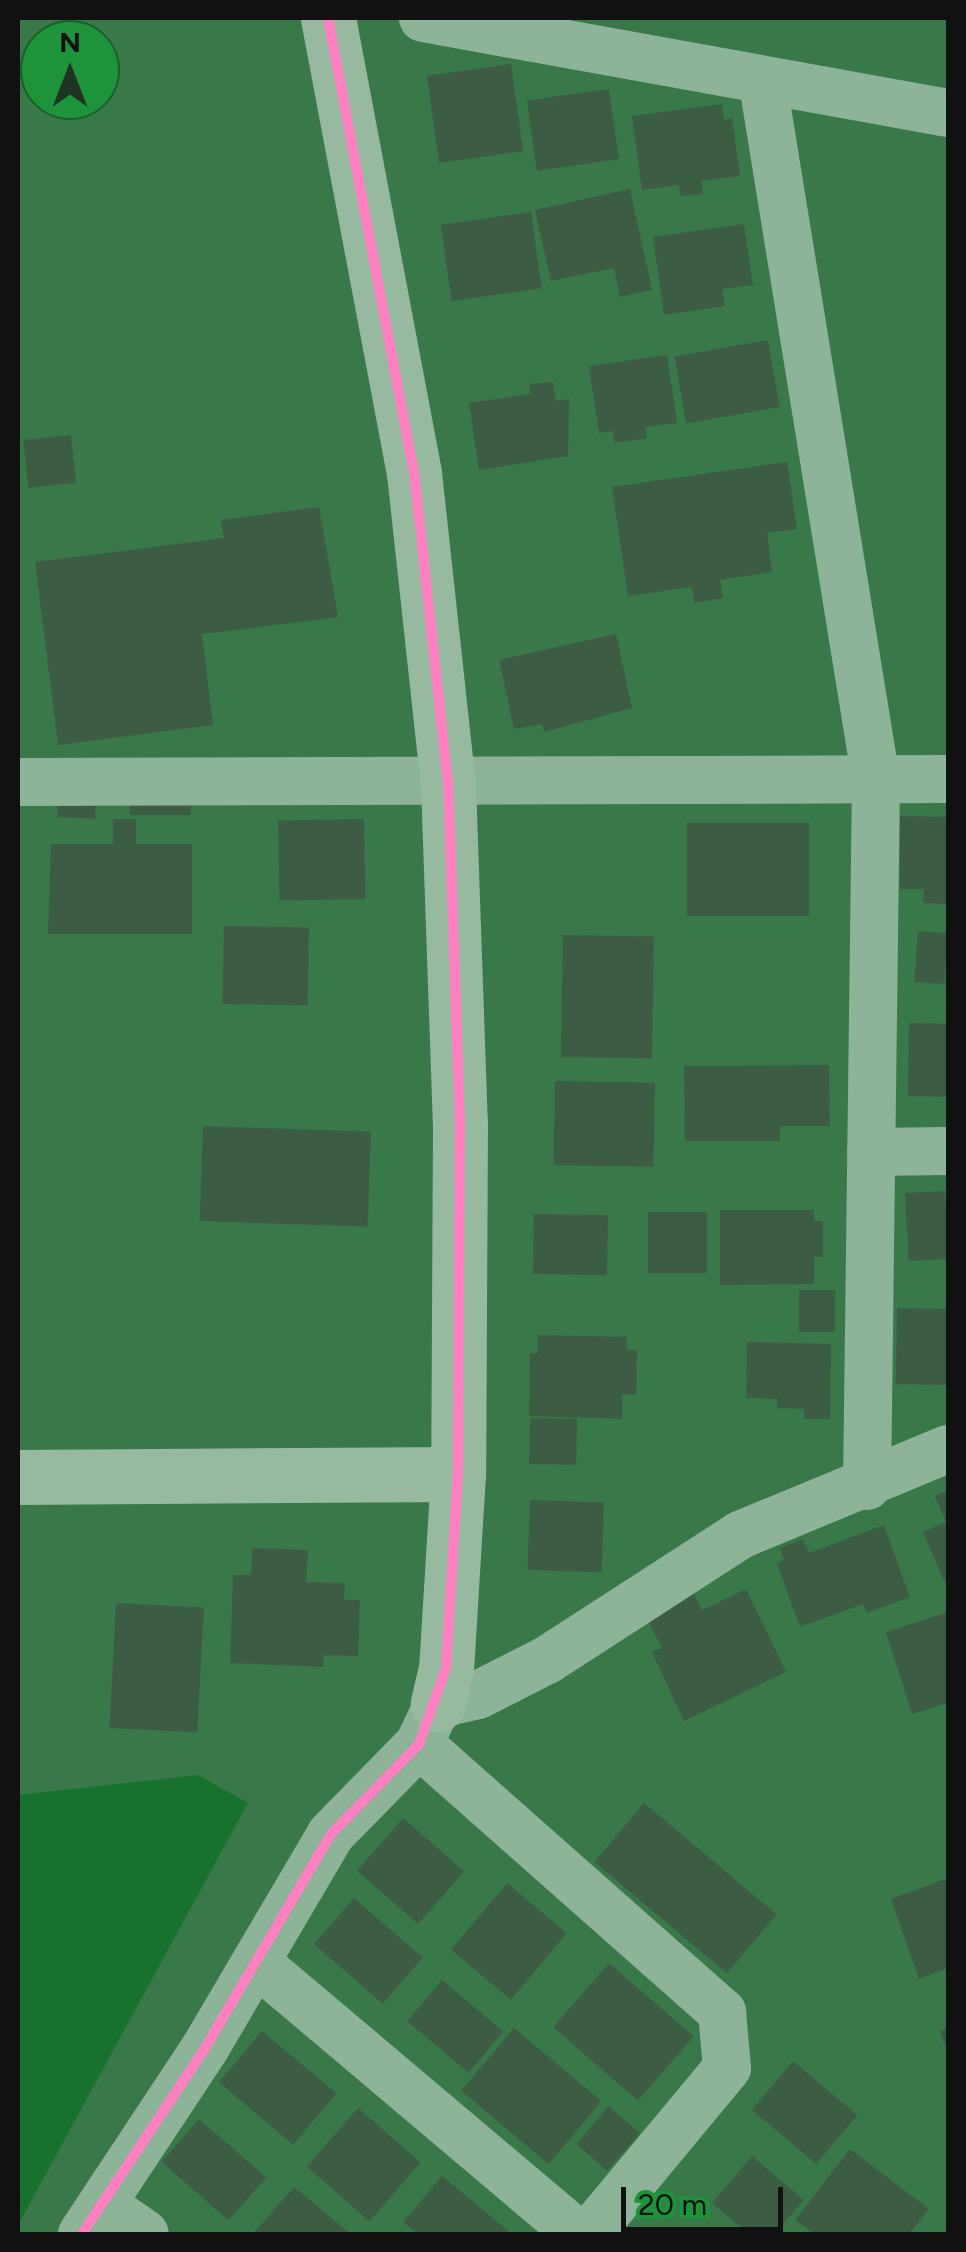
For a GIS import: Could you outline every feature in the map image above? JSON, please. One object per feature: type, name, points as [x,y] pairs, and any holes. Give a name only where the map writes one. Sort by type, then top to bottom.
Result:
[{"type":"street","points":[[328,18],[414,473],[448,784],[460,1123],[458,1474],[446,1668],[429,1724]]},
{"type":"street","points":[[423,18],[763,84],[948,113]]},
{"type":"street","points":[[763,84],[876,780],[867,1486]]},
{"type":"street","points":[[18,782],[448,784],[948,779]]},
{"type":"street","points":[[871,1152],[948,1151]]},
{"type":"street","points":[[145,2234],[92,2219],[256,1962],[331,1834],[429,1724],[478,1694],[547,1660],[740,1535],[867,1486],[948,1448]]},
{"type":"street","points":[[18,1478],[458,1474]]},
{"type":"street","points":[[429,1724],[722,2012],[727,2068],[589,2234]]},
{"type":"street","points":[[256,1962],[578,2234]]},
{"type":"shaded area","points":[[198,1775],[248,1803],[18,2225],[18,1795]]},
{"type":"building","points":[[511,64],[523,151],[439,163],[427,76]]},
{"type":"building","points":[[609,89],[619,159],[537,171],[527,101]]},
{"type":"building","points":[[722,104],[724,120],[732,118],[740,176],[701,181],[703,194],[680,196],[679,185],[642,190],[632,116]]},
{"type":"building","points":[[630,189],[652,290],[620,297],[614,268],[551,281],[535,210]]},
{"type":"building","points":[[531,212],[542,288],[452,301],[441,225]]},
{"type":"building","points":[[744,224],[753,285],[722,289],[725,306],[664,315],[653,237]]},
{"type":"building","points":[[768,340],[780,407],[686,423],[674,356]]},
{"type":"building","points":[[667,355],[677,423],[645,427],[647,438],[615,443],[613,431],[599,433],[589,366]]},
{"type":"building","points":[[553,382],[556,401],[569,399],[568,456],[479,470],[469,403],[531,394],[529,384]]},
{"type":"building","points":[[71,435],[76,483],[28,488],[23,440]]},
{"type":"building","points":[[787,462],[797,529],[767,533],[772,572],[720,580],[723,598],[694,603],[692,587],[628,596],[612,487]]},
{"type":"building","points":[[319,507],[338,617],[202,634],[213,725],[58,745],[35,562],[224,538],[221,520]]},
{"type":"building","points":[[616,634],[632,708],[544,732],[542,724],[514,729],[499,660]]},
{"type":"building","points":[[58,800],[96,802],[95,819],[57,817]]},
{"type":"building","points":[[130,804],[191,804],[191,815],[130,815]]},
{"type":"building","points":[[900,816],[948,817],[948,904],[923,903],[924,889],[900,889]]},
{"type":"building","points":[[113,819],[136,819],[136,844],[192,844],[192,934],[48,934],[51,844],[113,844]]},
{"type":"building","points":[[364,819],[365,899],[279,900],[278,821]]},
{"type":"building","points":[[687,823],[809,823],[809,916],[687,916]]},
{"type":"building","points":[[224,926],[309,927],[308,1005],[223,1004]]},
{"type":"building","points":[[918,931],[948,933],[944,984],[914,982]]},
{"type":"building","points":[[563,935],[654,937],[652,1059],[561,1057]]},
{"type":"building","points":[[909,1023],[948,1024],[947,1097],[908,1096]]},
{"type":"building","points":[[829,1065],[830,1126],[780,1126],[780,1141],[685,1141],[684,1066]]},
{"type":"building","points":[[555,1081],[655,1083],[654,1167],[554,1165]]},
{"type":"building","points":[[203,1126],[371,1132],[368,1227],[200,1221]]},
{"type":"building","points":[[945,1191],[948,1259],[909,1261],[905,1193]]},
{"type":"building","points":[[720,1210],[814,1210],[814,1221],[823,1221],[823,1257],[814,1257],[814,1284],[720,1285]]},
{"type":"building","points":[[648,1212],[707,1212],[707,1273],[648,1273]]},
{"type":"building","points":[[534,1214],[608,1215],[607,1275],[533,1274]]},
{"type":"building","points":[[799,1290],[835,1290],[835,1332],[799,1332]]},
{"type":"building","points":[[897,1308],[948,1309],[947,1385],[896,1384]]},
{"type":"building","points":[[538,1335],[627,1337],[627,1350],[637,1350],[636,1395],[622,1394],[622,1419],[529,1416],[530,1353],[537,1354]]},
{"type":"building","points":[[747,1342],[831,1344],[830,1419],[804,1419],[804,1409],[777,1408],[777,1399],[746,1398]]},
{"type":"building","points":[[530,1418],[577,1419],[576,1465],[529,1464]]},
{"type":"building","points":[[948,1490],[945,1583],[923,1532],[946,1522],[935,1496]]},
{"type":"building","points":[[530,1500],[604,1503],[602,1573],[528,1570]]},
{"type":"building","points":[[884,1525],[910,1597],[867,1613],[863,1604],[800,1627],[777,1563],[784,1560],[780,1548],[803,1539],[809,1553]]},
{"type":"building","points":[[252,1548],[308,1550],[306,1582],[345,1583],[344,1600],[360,1600],[358,1656],[324,1655],[323,1667],[230,1663],[233,1575],[251,1575]]},
{"type":"building","points":[[746,1589],[786,1672],[684,1721],[652,1652],[662,1648],[644,1614],[692,1591],[702,1610]]},
{"type":"building","points":[[116,1603],[204,1608],[197,1732],[109,1728]]},
{"type":"building","points":[[948,1612],[948,1703],[912,1714],[886,1632]]},
{"type":"building","points":[[644,1803],[777,1914],[727,1973],[595,1862]]},
{"type":"building","points":[[403,1818],[464,1871],[418,1924],[357,1871]]},
{"type":"building","points":[[948,1878],[948,1968],[919,1979],[891,1899]]},
{"type":"building","points":[[507,1883],[567,1933],[511,2000],[451,1950]]},
{"type":"building","points":[[354,1898],[423,1958],[383,2004],[314,1944]]},
{"type":"building","points":[[609,1963],[694,2036],[638,2101],[553,2027]]},
{"type":"building","points":[[442,1980],[503,2031],[469,2073],[407,2021]]},
{"type":"building","points":[[948,2027],[948,2054],[940,2031]]},
{"type":"building","points":[[514,2028],[601,2101],[549,2164],[461,2091]]},
{"type":"building","points":[[262,2031],[336,2093],[293,2145],[219,2082]]},
{"type":"building","points":[[793,2061],[857,2115],[816,2164],[752,2110]]},
{"type":"building","points":[[609,2106],[640,2133],[607,2171],[576,2144]]},
{"type":"building","points":[[358,2108],[421,2162],[369,2221],[307,2167]]},
{"type":"building","points":[[199,2119],[266,2177],[229,2220],[162,2162]]},
{"type":"building","points":[[850,2149],[929,2209],[909,2234],[815,2234],[795,2220]]},
{"type":"building","points":[[752,2156],[804,2200],[774,2234],[749,2234],[712,2203]]},
{"type":"building","points":[[442,2176],[512,2234],[418,2234],[403,2222]]},
{"type":"building","points":[[294,2187],[351,2234],[253,2234]]},
{"type":"cycle path","points":[[82,2234],[205,2048],[331,1834],[419,1744],[446,1668],[458,1474],[460,1123],[448,784],[414,473],[328,18]]}]
